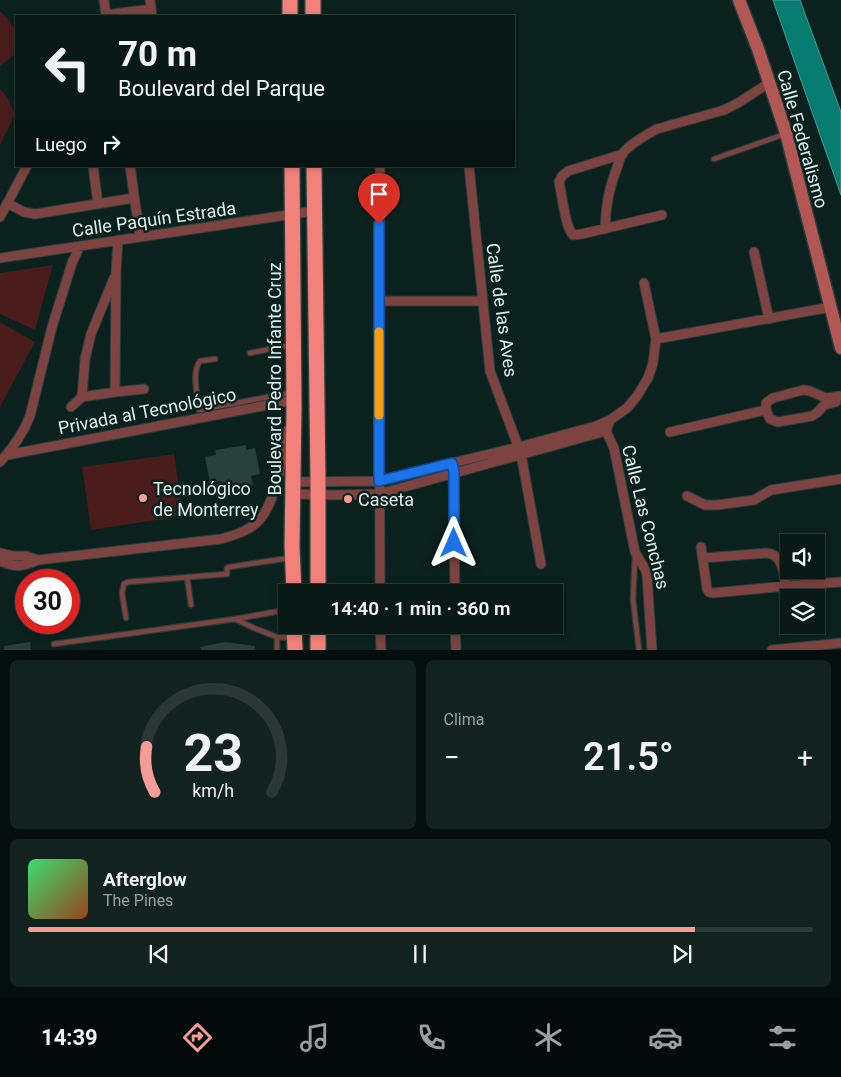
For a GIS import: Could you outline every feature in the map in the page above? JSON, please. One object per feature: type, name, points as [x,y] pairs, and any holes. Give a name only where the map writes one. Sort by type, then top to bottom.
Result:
[{"type":"highway","points":[[290,0],[290,15]]},
{"type":"highway","points":[[313,0],[313,15]]},
{"type":"highway","name":"Boulevard Pedro Infante Cruz","points":[[292,167],[294,584]]},
{"type":"highway","points":[[314,167],[318,584]]},
{"type":"highway","points":[[318,634],[318,650]]},
{"type":"main road","name":"Calle Federalismo","points":[[739,0],[786,133],[841,348]]},
{"type":"street","points":[[104,0],[106,15]]},
{"type":"street","points":[[112,15],[151,8]]},
{"type":"street","points":[[605,229],[608,194],[612,178],[623,154],[641,137],[657,129],[724,110],[769,83]]},
{"type":"street","points":[[623,154],[564,173],[559,182],[570,232],[577,235],[662,215]]},
{"type":"street","points":[[0,217],[26,167]]},
{"type":"street","points":[[93,167],[98,204]]},
{"type":"street","points":[[130,167],[140,237]]},
{"type":"street","points":[[380,167],[380,584]]},
{"type":"street","name":"Calle de las Aves","points":[[469,167],[490,371],[520,451],[541,564]]},
{"type":"street","points":[[7,203],[24,212],[35,214],[134,198]]},
{"type":"street","name":"Calle Paquín Estrada","points":[[0,258],[314,211]]},
{"type":"street","points":[[115,392],[118,240]]},
{"type":"street","points":[[0,462],[21,436],[30,416],[52,327],[72,263],[80,246]]},
{"type":"street","points":[[754,252],[769,319]]},
{"type":"street","points":[[82,397],[85,359],[91,334],[116,273]]},
{"type":"street","points":[[292,488],[318,488],[366,495],[379,494],[607,425],[633,402],[643,388],[653,363],[656,338],[644,283]]},
{"type":"street","points":[[379,301],[482,301]]},
{"type":"street","points":[[656,338],[831,307]]},
{"type":"street","points":[[72,407],[82,397],[144,389]]},
{"type":"street","points":[[841,396],[826,398],[803,390],[773,398],[766,404],[766,410],[770,419],[778,422],[812,416],[826,404],[841,401]]},
{"type":"street","points":[[817,395],[820,405],[818,412]]},
{"type":"street","points":[[0,561],[16,566],[25,566],[38,560],[221,538],[240,533],[252,527],[261,519],[268,507],[273,492],[294,400]]},
{"type":"street","name":"Privada al Tecnológico","points":[[7,455],[294,400]]},
{"type":"street","points":[[670,432],[766,410]]},
{"type":"street","name":"Calle Las Conchas","points":[[607,425],[614,448],[635,552],[646,571],[652,650]]},
{"type":"street","points":[[292,488],[318,488],[379,481],[452,463],[520,451]]},
{"type":"street","points":[[452,463],[454,472],[454,584]]},
{"type":"street","points":[[687,496],[705,505],[717,505],[754,500],[771,490],[841,480]]},
{"type":"street","points":[[701,547],[709,592],[841,582]]},
{"type":"street","points":[[0,553],[26,556],[38,560]]},
{"type":"street","points":[[703,558],[773,554],[780,560],[786,586]]},
{"type":"street","points":[[380,634],[381,650]]},
{"type":"street","points":[[455,634],[456,650]]},
{"type":"street","points":[[772,650],[841,643]]},
{"type":"lane","points":[[714,159],[786,133]]},
{"type":"lane","points":[[250,353],[294,344]]},
{"type":"lane","points":[[215,359],[200,361],[196,368],[195,376],[199,410],[294,400]]},
{"type":"lane","points":[[635,552],[633,599],[639,650]]},
{"type":"lane","points":[[126,618],[122,589],[125,583],[227,574],[229,567],[292,557]]},
{"type":"lane","points":[[186,577],[191,605]]},
{"type":"lane","points":[[54,644],[278,611]]},
{"type":"lane","points":[[235,619],[277,637],[295,638]]},
{"type":"lane","points":[[277,637],[277,650]]},
{"type":"shaded area","points":[[773,0],[800,0],[841,112],[841,195]]},
{"type":"shaded area","points":[[0,11],[15,30],[15,55],[0,66]]},
{"type":"shaded area","points":[[0,88],[9,100],[15,115],[0,145]]},
{"type":"shaded area","points":[[53,265],[35,330],[0,314],[0,273]]},
{"type":"shaded area","points":[[0,322],[35,342],[0,407]]},
{"type":"shaded area","points":[[174,454],[183,516],[91,530],[82,467]]},
{"type":"building","points":[[246,445],[246,450],[255,448],[260,474],[251,476],[253,485],[222,490],[221,481],[210,483],[205,457],[216,455],[215,450]]},
{"type":"building","points":[[30,642],[31,650],[4,650],[4,646]]},
{"type":"building","points":[[225,642],[255,646],[255,650],[201,650],[200,647]]},
{"type":"slow traffic","points":[[379,332],[379,415]]},
{"type":"place","name":"Tecnológico de Monterrey","points":[[143,498]]},
{"type":"place","name":"Caseta","points":[[348,499]]},
{"type":"route","points":[[379,224],[379,481],[452,463],[454,472],[454,543]]}]
